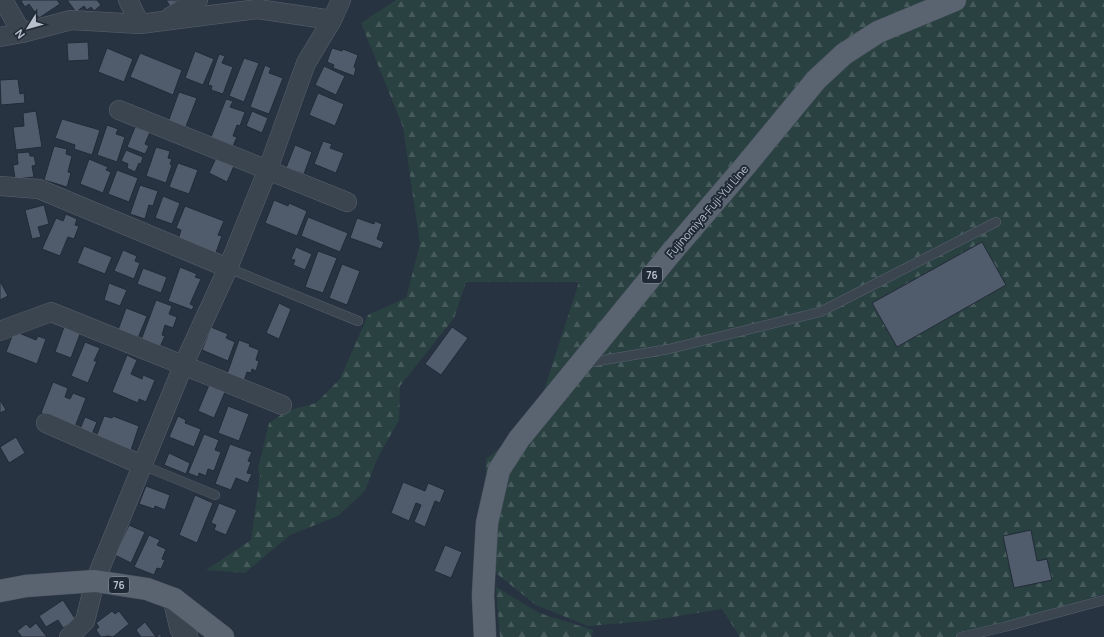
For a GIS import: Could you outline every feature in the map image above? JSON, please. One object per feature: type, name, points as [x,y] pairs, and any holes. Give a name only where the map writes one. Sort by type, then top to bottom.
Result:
[{"type":"main road","name":"Fujinomiya-Fuji-Yui Line","points":[[485,637],[483,595],[487,523],[499,470],[519,439],[670,254],[816,80],[844,54],[878,32],[955,0]]},
{"type":"main road","name":"76","points":[[0,591],[26,586],[94,581],[147,589],[174,600],[223,637]]},
{"type":"street","points":[[3,0],[22,33]]},
{"type":"street","points":[[128,0],[140,24]]},
{"type":"street","points":[[164,20],[198,0]]},
{"type":"street","points":[[69,637],[85,621],[94,581],[183,366],[228,268],[268,169],[306,63],[332,20],[341,0]]},
{"type":"street","points":[[0,37],[22,33],[71,20],[140,24],[258,9],[332,20]]},
{"type":"street","points":[[120,110],[347,202]]},
{"type":"street","points":[[0,186],[40,189],[228,268]]},
{"type":"street","points":[[0,331],[51,312],[282,405]]},
{"type":"street","points":[[46,423],[142,465]]},
{"type":"street","points":[[174,600],[181,629],[187,637]]},
{"type":"lane","points":[[580,364],[669,349],[820,312],[996,222]]},
{"type":"lane","points":[[228,268],[358,321]]},
{"type":"lane","points":[[142,465],[215,494]]},
{"type":"lane","points":[[961,637],[1104,600]]},
{"type":"green space","points":[[396,0],[1104,0],[1104,594],[961,637],[740,637],[722,609],[648,621],[588,626],[536,605],[487,566],[486,459],[534,421],[579,282],[466,282],[454,318],[400,386],[399,420],[377,459],[365,491],[338,516],[290,535],[245,573],[206,570],[251,540],[260,475],[258,469],[269,423],[287,411],[316,403],[340,379],[368,315],[406,298],[420,244],[403,127],[361,23]]},
{"type":"green space","points":[[496,587],[539,613],[593,630],[592,637],[500,637]]},
{"type":"building","points":[[57,0],[60,4],[39,18],[29,4],[25,7],[21,1]]},
{"type":"building","points":[[67,0],[97,0],[101,5],[94,11],[91,7],[87,10],[84,6],[76,12]]},
{"type":"building","points":[[166,0],[179,0],[170,6]]},
{"type":"building","points":[[88,42],[89,60],[68,61],[67,43]]},
{"type":"building","points":[[107,48],[133,59],[124,82],[98,72]]},
{"type":"building","points":[[332,48],[342,51],[343,49],[358,55],[354,67],[356,68],[354,76],[333,68],[334,65],[327,62]]},
{"type":"building","points":[[195,51],[214,59],[203,85],[185,78]]},
{"type":"building","points":[[140,53],[182,70],[173,95],[130,77]]},
{"type":"building","points":[[219,54],[225,56],[222,63],[233,67],[223,94],[211,90],[212,86],[208,85]]},
{"type":"building","points":[[244,58],[259,63],[244,102],[229,96]]},
{"type":"building","points":[[265,65],[271,68],[269,73],[283,78],[269,114],[250,107]]},
{"type":"building","points":[[324,66],[345,76],[336,95],[315,85]]},
{"type":"building","points":[[18,79],[20,94],[24,93],[25,103],[1,105],[0,80]]},
{"type":"building","points":[[179,92],[197,98],[185,129],[168,122]]},
{"type":"building","points":[[318,93],[344,104],[335,126],[309,115]]},
{"type":"building","points":[[226,99],[233,101],[230,107],[245,112],[240,126],[237,125],[233,136],[237,137],[233,146],[211,137]]},
{"type":"building","points":[[36,111],[42,147],[16,150],[13,127],[24,126],[23,113]]},
{"type":"building","points":[[252,111],[268,118],[262,133],[246,126]]},
{"type":"building","points":[[62,119],[100,130],[92,155],[74,149],[75,145],[55,138]]},
{"type":"building","points":[[107,125],[118,129],[116,134],[125,137],[117,162],[97,155]]},
{"type":"building","points":[[135,127],[150,132],[145,144],[149,146],[145,154],[127,147]]},
{"type":"building","points":[[323,141],[332,144],[330,148],[344,153],[336,173],[314,164]]},
{"type":"building","points":[[295,145],[312,152],[304,174],[286,168]]},
{"type":"building","points":[[54,146],[67,149],[66,154],[72,156],[68,172],[71,173],[67,187],[44,180]]},
{"type":"building","points":[[156,147],[170,151],[168,158],[172,159],[170,164],[172,165],[166,183],[146,176]]},
{"type":"building","points":[[126,150],[143,157],[141,164],[139,163],[135,172],[127,168],[128,164],[121,161]]},
{"type":"building","points":[[29,152],[30,156],[34,156],[36,165],[32,166],[34,177],[15,179],[13,165],[18,164],[17,153]]},
{"type":"building","points":[[216,158],[234,166],[227,182],[209,173]]},
{"type":"building","points":[[89,159],[108,167],[106,170],[111,172],[103,193],[80,184]]},
{"type":"building","points":[[178,163],[198,170],[189,194],[169,187]]},
{"type":"building","points":[[117,170],[138,178],[129,202],[108,194]]},
{"type":"building","points":[[140,185],[158,191],[153,206],[149,205],[145,219],[130,214]]},
{"type":"building","points":[[163,196],[180,203],[172,224],[155,218]]},
{"type":"building","points":[[274,200],[288,206],[289,203],[307,211],[297,236],[265,223]]},
{"type":"building","points":[[44,205],[49,224],[38,227],[41,237],[32,239],[25,210]]},
{"type":"building","points":[[185,206],[224,221],[218,235],[222,236],[215,255],[178,240],[181,230],[176,228]]},
{"type":"building","points":[[66,214],[77,219],[75,225],[79,226],[74,239],[68,237],[60,256],[42,249],[56,218],[63,221]]},
{"type":"building","points":[[308,217],[348,233],[340,252],[301,236]]},
{"type":"building","points":[[357,218],[374,224],[375,221],[382,224],[377,239],[384,242],[381,249],[350,238]]},
{"type":"building","points":[[982,242],[1006,285],[897,347],[872,303]]},
{"type":"building","points":[[84,246],[112,257],[105,274],[77,263]]},
{"type":"building","points":[[296,247],[312,254],[305,270],[293,265],[295,260],[291,259]]},
{"type":"building","points":[[123,250],[137,256],[135,261],[140,263],[134,279],[114,271]]},
{"type":"building","points":[[318,251],[337,258],[323,293],[305,287]]},
{"type":"building","points":[[342,264],[360,271],[347,305],[329,298]]},
{"type":"building","points":[[180,267],[197,274],[195,277],[201,279],[190,304],[194,306],[192,310],[168,301]]},
{"type":"building","points":[[143,268],[167,277],[161,293],[137,284]]},
{"type":"building","points":[[0,281],[8,296],[0,300]]},
{"type":"building","points":[[109,283],[127,290],[120,306],[104,300]]},
{"type":"building","points":[[156,300],[172,306],[169,314],[177,317],[173,328],[165,325],[162,335],[165,336],[160,347],[141,340]]},
{"type":"building","points":[[279,303],[291,309],[279,339],[266,333]]},
{"type":"building","points":[[126,308],[147,316],[138,338],[118,330]]},
{"type":"building","points":[[64,327],[80,334],[71,358],[55,352]]},
{"type":"building","points":[[211,327],[228,334],[226,338],[235,342],[228,361],[202,350]]},
{"type":"building","points":[[452,327],[468,338],[441,375],[425,364]]},
{"type":"building","points":[[14,331],[36,340],[38,336],[46,339],[37,364],[6,352]]},
{"type":"building","points":[[239,340],[250,344],[249,346],[259,350],[256,360],[259,361],[256,371],[252,369],[251,373],[247,372],[244,381],[227,374]]},
{"type":"building","points":[[85,342],[100,348],[94,361],[97,361],[88,383],[71,376]]},
{"type":"building","points":[[127,355],[137,360],[131,374],[142,379],[143,375],[155,380],[146,402],[139,399],[138,403],[112,392]]},
{"type":"building","points":[[53,382],[68,388],[65,397],[70,399],[73,393],[86,398],[75,427],[41,413]]},
{"type":"building","points":[[209,385],[225,392],[214,418],[198,411]]},
{"type":"building","points":[[0,400],[6,410],[0,413]]},
{"type":"building","points":[[228,406],[249,414],[239,441],[218,433]]},
{"type":"building","points":[[104,416],[112,418],[113,416],[139,426],[131,450],[96,437]]},
{"type":"building","points":[[178,416],[186,420],[185,423],[201,429],[194,447],[169,437]]},
{"type":"building","points":[[85,417],[97,422],[92,434],[80,429]]},
{"type":"building","points":[[204,434],[219,440],[215,450],[221,452],[214,471],[208,469],[206,476],[199,473],[198,477],[188,473]]},
{"type":"building","points":[[16,437],[25,453],[9,463],[0,447]]},
{"type":"building","points":[[230,444],[252,452],[248,461],[251,462],[247,473],[252,474],[248,483],[236,478],[231,490],[215,484]]},
{"type":"building","points":[[169,453],[190,463],[186,474],[164,465]]},
{"type":"building","points":[[403,482],[425,491],[428,483],[445,490],[440,503],[435,501],[425,527],[414,522],[421,505],[416,503],[409,521],[391,513]]},
{"type":"building","points":[[146,486],[170,495],[165,510],[155,506],[154,509],[139,504]]},
{"type":"building","points":[[195,495],[213,503],[197,543],[179,535]]},
{"type":"building","points":[[219,503],[237,510],[226,535],[214,530],[216,525],[211,523]]},
{"type":"building","points":[[129,525],[145,532],[131,563],[115,555]]},
{"type":"building","points":[[1031,530],[1037,561],[1047,559],[1052,580],[1014,588],[1003,536]]},
{"type":"building","points":[[149,535],[160,540],[157,545],[166,549],[162,559],[165,560],[161,569],[157,568],[154,575],[134,567]]},
{"type":"building","points":[[445,545],[462,552],[451,578],[434,571]]},
{"type":"building","points":[[63,600],[76,620],[63,628],[58,620],[46,627],[39,616]]},
{"type":"building","points":[[112,611],[115,614],[119,611],[129,624],[113,637],[101,637],[96,630],[99,627],[96,623]]},
{"type":"building","points":[[145,622],[156,637],[141,637],[136,630]]},
{"type":"building","points":[[36,623],[47,637],[22,637],[17,631],[26,624],[30,628]]}]
